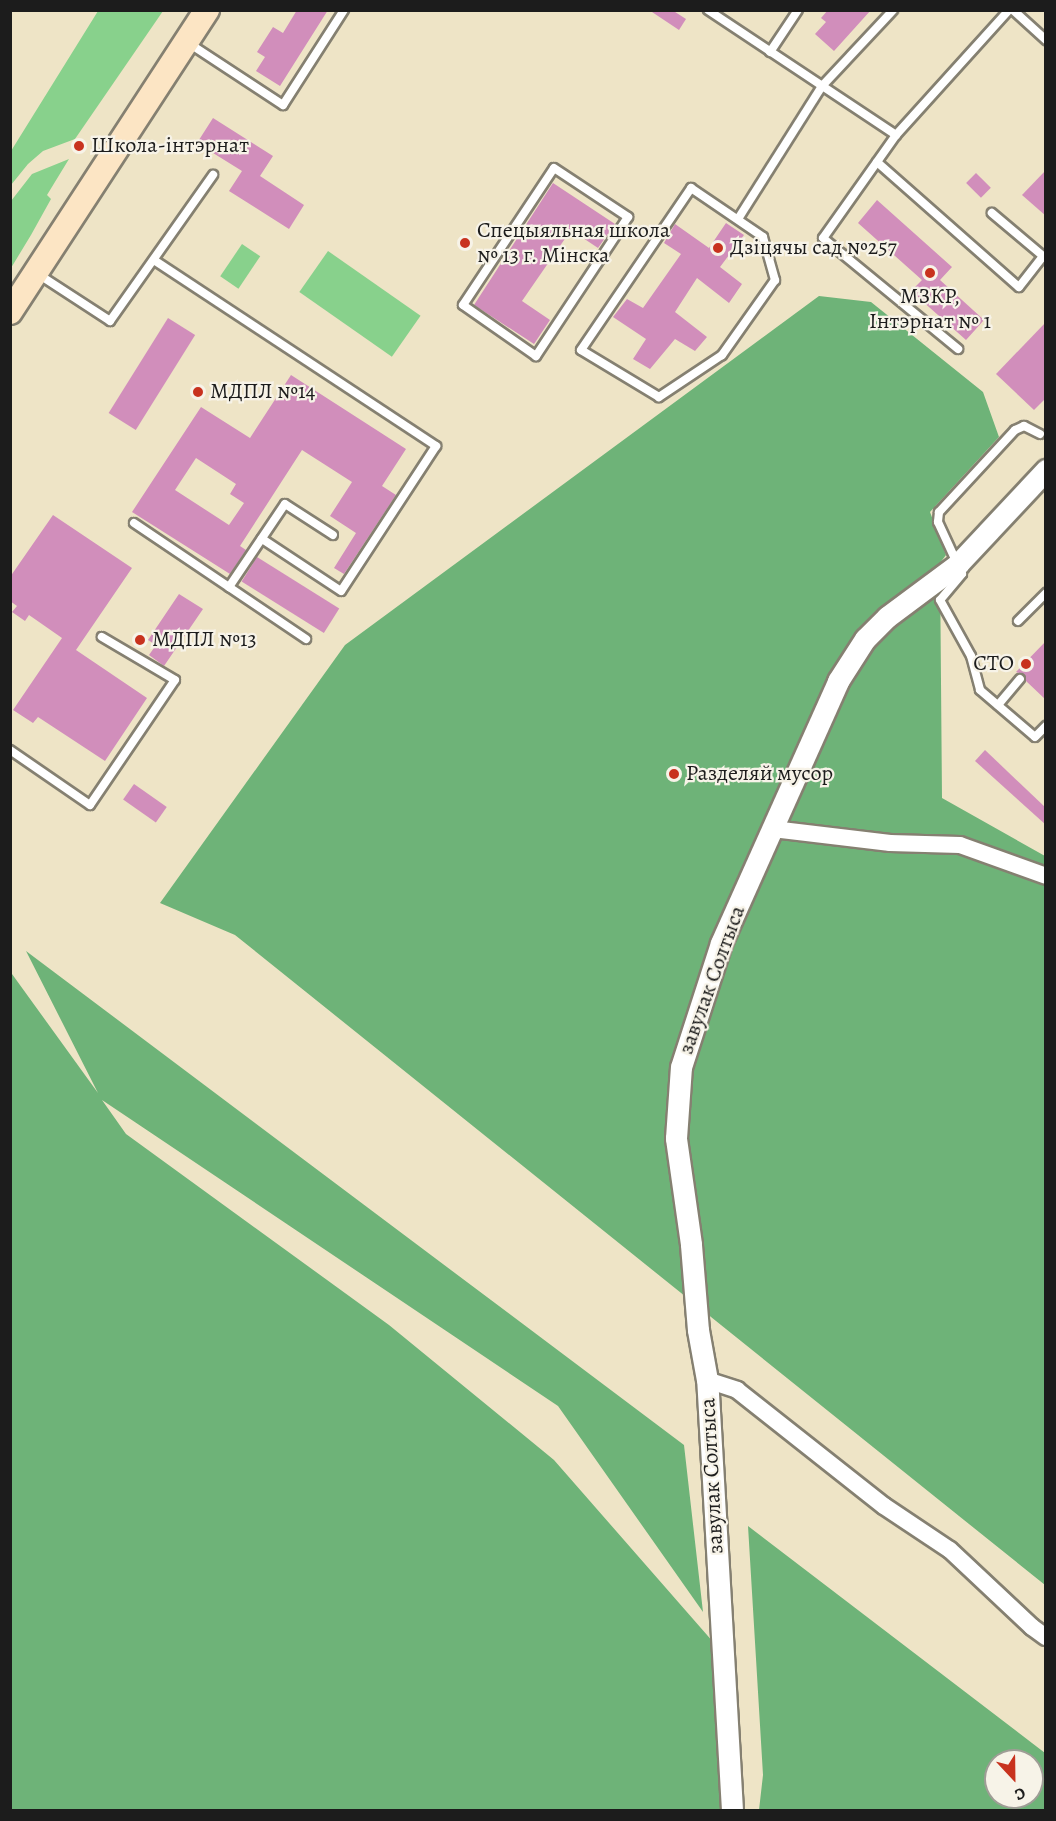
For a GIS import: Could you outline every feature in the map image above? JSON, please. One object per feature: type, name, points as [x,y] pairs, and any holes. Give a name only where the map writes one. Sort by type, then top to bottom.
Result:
[{"type":"main road","points":[[10,312],[38,273],[207,10]]},
{"type":"street","name":"завулак Солтыса","points":[[732,1810],[707,1380],[698,1330],[691,1244],[678,1156],[681,1067],[721,943],[838,681],[865,639],[887,617],[958,564],[1046,470]]},
{"type":"street","points":[[773,829],[890,843],[960,845],[1046,876]]},
{"type":"street","points":[[707,1380],[737,1390],[884,1506],[950,1550],[1046,1636]]},
{"type":"lane","points":[[186,42],[283,105],[344,10]]},
{"type":"lane","points":[[708,10],[896,135]]},
{"type":"lane","points":[[770,52],[798,10]]},
{"type":"lane","points":[[738,219],[822,86],[893,10]]},
{"type":"lane","points":[[958,349],[823,238],[896,135],[1011,10],[1046,40]]},
{"type":"lane","points":[[877,162],[1019,286],[1043,256],[992,213]]},
{"type":"lane","points":[[554,168],[628,217],[536,356],[463,305],[554,168]]},
{"type":"lane","points":[[38,273],[110,321],[213,175]]},
{"type":"lane","points":[[690,188],[738,219],[763,237],[775,280],[722,355],[659,397],[581,350],[690,188]]},
{"type":"lane","points":[[154,260],[436,446],[341,591],[262,539]]},
{"type":"lane","points":[[1040,434],[1024,426],[1015,430],[939,512],[938,522],[962,574],[940,600],[971,656],[980,690],[1035,737],[1046,726]]},
{"type":"lane","points":[[229,587],[285,504],[333,535]]},
{"type":"lane","points":[[134,523],[306,639]]},
{"type":"lane","points":[[1018,621],[1046,593]]},
{"type":"lane","points":[[10,750],[90,805],[175,680],[102,637]]},
{"type":"lane","points":[[998,705],[1020,679]]},
{"type":"green space","points":[[98,11],[163,11],[75,139],[43,151],[28,164],[11,185],[11,151]]},
{"type":"green space","points":[[69,159],[47,195],[51,199],[11,268],[11,201],[32,174]]},
{"type":"green space","points":[[242,244],[260,256],[238,289],[220,276]]},
{"type":"green space","points":[[328,251],[421,316],[392,357],[299,292]]},
{"type":"green space","points":[[819,296],[871,302],[983,392],[999,437],[930,512],[946,555],[940,563],[942,798],[1045,856],[1045,1585],[235,935],[160,903],[345,645]]},
{"type":"green space","points":[[26,951],[684,1445],[703,1612],[558,1406],[102,1100],[126,1134],[389,1325],[554,1460],[728,1659],[722,1810],[11,1810],[12,974],[98,1093]]},
{"type":"green space","points":[[748,1526],[1040,1749],[984,1749],[984,1809],[1044,1809],[1045,1753],[1045,1810],[759,1810],[763,1775]]},
{"type":"building","points":[[297,10],[328,10],[280,86],[256,71],[265,57],[257,52],[273,27],[283,33]]},
{"type":"building","points":[[649,10],[672,10],[686,19],[679,30]]},
{"type":"building","points":[[828,10],[871,10],[834,51],[815,34],[826,22],[821,18]]},
{"type":"building","points":[[213,118],[273,156],[260,176],[304,205],[289,229],[229,191],[242,171],[197,143]]},
{"type":"building","points":[[1046,170],[1046,216],[1022,195]]},
{"type":"building","points":[[976,173],[991,188],[981,198],[966,183]]},
{"type":"building","name":"Спецыяльная школа № 13 г. Мінска","points":[[553,183],[615,224],[598,248],[571,230],[522,301],[550,320],[534,344],[474,305]]},
{"type":"building","name":"МЗКР, Інтэрнат № 1","points":[[877,200],[952,267],[940,280],[984,320],[966,340],[911,291],[922,280],[858,223]]},
{"type":"building","points":[[726,223],[744,235],[720,267],[742,284],[729,303],[697,278],[675,312],[707,337],[695,351],[675,339],[650,369],[633,359],[646,339],[613,317],[627,299],[643,308],[681,254],[664,243],[675,224],[709,248]]},
{"type":"building","points":[[168,318],[195,335],[136,430],[109,413]]},
{"type":"building","points":[[1046,322],[1046,398],[1034,410],[996,374]]},
{"type":"building","points":[[291,375],[406,449],[382,486],[396,495],[344,574],[334,568],[356,533],[330,516],[352,482],[302,450],[240,546],[246,550],[230,574],[132,512],[201,407],[250,438]],"holes":[[[196,458],[236,484],[230,494],[244,503],[229,525],[175,490]]]},
{"type":"building","points":[[53,515],[132,568],[76,650],[147,698],[105,761],[38,717],[33,723],[13,710],[62,638],[29,615],[25,621],[12,612],[17,606],[10,601],[10,577]]},
{"type":"building","points":[[257,557],[339,608],[324,633],[242,582]]},
{"type":"building","points":[[179,594],[203,609],[164,666],[149,655],[156,645],[148,640]]},
{"type":"building","points":[[1046,641],[1046,700],[1026,681],[1025,675],[1016,672]]},
{"type":"building","points":[[985,750],[1046,808],[1046,825],[975,761]]},
{"type":"building","points":[[134,784],[167,807],[156,823],[123,800]]},
{"type":"place","name":"Школа-інтэрнат","points":[[79,146]]},
{"type":"place","name":"Спецыяльная школа № 13 г. Мінска","points":[[465,243]]},
{"type":"place","name":"Дзіцячы сад №257","points":[[718,248]]},
{"type":"place","name":"МЗКР, Інтэрнат № 1","points":[[930,273]]},
{"type":"place","name":"МДПЛ №14","points":[[198,392]]},
{"type":"place","name":"МДПЛ №13","points":[[140,640]]},
{"type":"place","name":"СТО","points":[[1026,664]]},
{"type":"place","name":"Разделяй мусор","points":[[674,774]]}]
